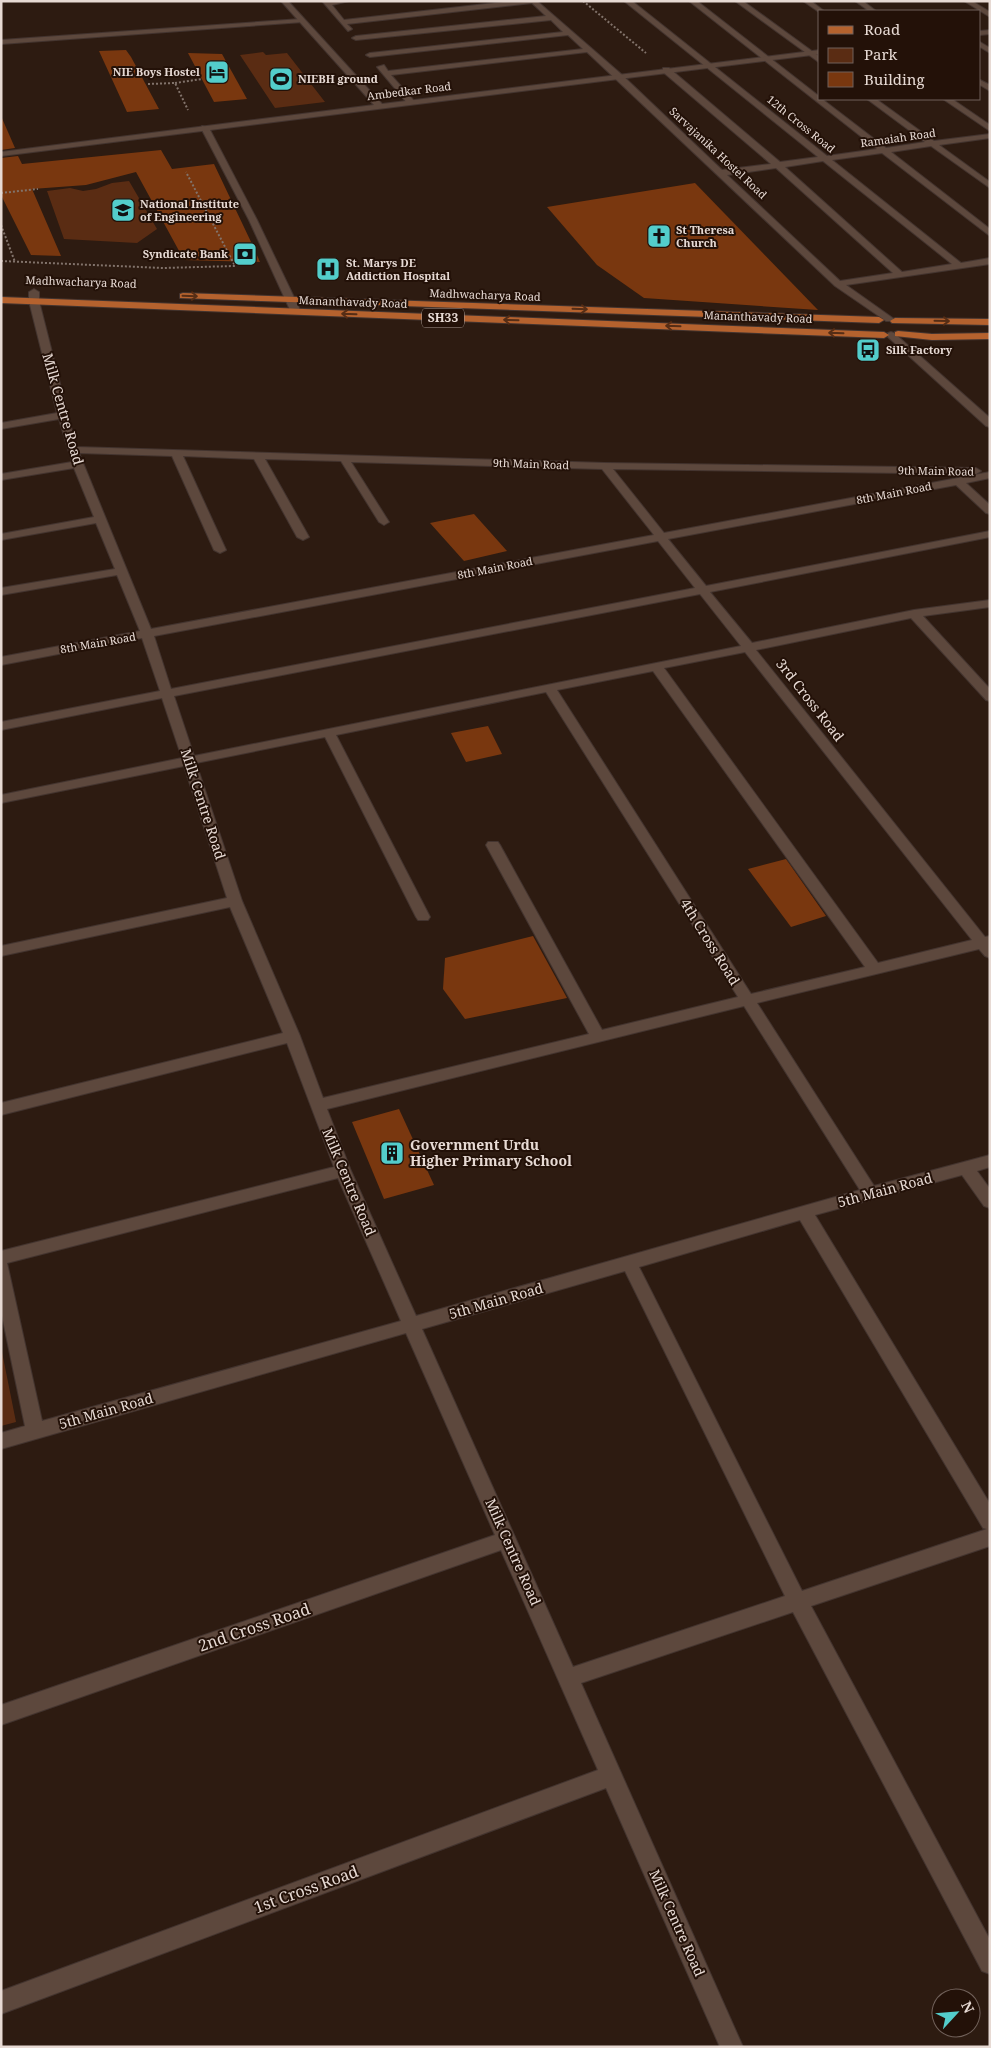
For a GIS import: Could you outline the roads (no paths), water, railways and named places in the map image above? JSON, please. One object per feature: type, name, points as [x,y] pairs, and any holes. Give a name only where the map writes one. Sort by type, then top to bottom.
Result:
[{"type":"main road","name":"Madhwacharya Road","points":[[1,291],[34,297],[93,294]]},
{"type":"main road","name":"Madhwacharya Road","points":[[172,296],[990,322]]},
{"type":"main road","name":"Mananthavady Road","points":[[1,300],[34,297],[296,312],[932,337],[990,336]]},
{"type":"main road","points":[[888,320],[903,324],[906,329],[891,335],[875,332],[871,328],[872,323],[888,320]]},
{"type":"street","points":[[284,1],[379,106]]},
{"type":"street","points":[[326,2],[346,1]]},
{"type":"street","points":[[343,22],[533,1]]},
{"type":"street","name":"Sarvajanika Hostel Road","points":[[533,1],[618,76],[838,284],[888,320]]},
{"type":"street","name":"12th Cross Road","points":[[627,1],[960,266]]},
{"type":"street","points":[[692,1],[882,152],[990,233]]},
{"type":"street","points":[[738,1],[818,60]]},
{"type":"street","points":[[806,1],[820,10]]},
{"type":"street","points":[[858,1],[872,10]]},
{"type":"street","points":[[967,1],[990,15]]},
{"type":"street","points":[[326,2],[411,102]]},
{"type":"street","points":[[363,46],[552,18]]},
{"type":"street","points":[[1,42],[302,21]]},
{"type":"street","points":[[363,46],[569,33]]},
{"type":"street","points":[[386,73],[588,50]]},
{"type":"street","name":"Ambedkar Road","points":[[1,154],[818,52]]},
{"type":"street","points":[[666,70],[778,165],[901,274]]},
{"type":"street","points":[[872,100],[990,186]]},
{"type":"street","points":[[947,100],[990,129]]},
{"type":"street","points":[[205,128],[254,220],[296,312]]},
{"type":"street","name":"Ramaiah Road","points":[[720,173],[990,136]]},
{"type":"street","points":[[838,284],[990,261]]},
{"type":"street","name":"Milk Centre Road","points":[[34,297],[62,416],[72,450],[147,634],[235,901],[292,1036],[343,1171],[732,2047]]},
{"type":"street","points":[[891,335],[990,424]]},
{"type":"street","points":[[1,426],[62,416]]},
{"type":"street","name":"9th Main Road","points":[[72,450],[605,466],[990,471]]},
{"type":"street","points":[[176,453],[220,550]]},
{"type":"street","points":[[258,456],[304,537]]},
{"type":"street","points":[[344,458],[384,522]]},
{"type":"street","points":[[1,476],[77,464]]},
{"type":"street","name":"3rd Cross Road","points":[[605,466],[987,946]]},
{"type":"street","name":"8th Main Road","points":[[1,661],[990,475]]},
{"type":"street","points":[[958,481],[990,511]]},
{"type":"street","points":[[1,537],[99,519]]},
{"type":"street","points":[[1,726],[990,534]]},
{"type":"street","points":[[1,592],[121,571]]},
{"type":"street","points":[[1,799],[914,614],[990,603]]},
{"type":"street","points":[[914,614],[990,698]]},
{"type":"street","points":[[656,666],[874,970]]},
{"type":"street","name":"4th Cross Road","points":[[550,688],[872,1195]]},
{"type":"street","points":[[329,733],[423,917]]},
{"type":"street","points":[[493,845],[598,1037]]},
{"type":"street","points":[[1,951],[235,901]]},
{"type":"street","points":[[318,1105],[874,970],[987,946]]},
{"type":"street","points":[[1,1109],[292,1036]]},
{"type":"street","name":"5th Main Road","points":[[1,1441],[804,1212],[872,1195],[990,1161]]},
{"type":"street","points":[[966,1168],[990,1202]]},
{"type":"street","points":[[1,1258],[343,1171]]},
{"type":"street","points":[[804,1212],[990,1522]]},
{"type":"street","points":[[629,1263],[798,1602],[990,1963]]},
{"type":"street","points":[[1,1268],[35,1431]]},
{"type":"street","points":[[568,1678],[990,1537]]},
{"type":"street","name":"2nd Cross Road","points":[[1,1715],[507,1539]]},
{"type":"street","name":"1st Cross Road","points":[[1,2003],[611,1776]]},
{"type":"place","name":"NIE Boys Hostel","points":[[217,72]]},
{"type":"place","name":"NIEBH ground","points":[[281,79]]},
{"type":"place","name":"National Institute of Engineering","points":[[123,210]]},
{"type":"place","name":"St Theresa Church","points":[[659,236]]},
{"type":"place","name":"Syndicate Bank","points":[[245,254]]},
{"type":"place","name":"St. Marys DE Addiction Hospital","points":[[328,269]]},
{"type":"place","name":"Silk Factory","points":[[868,350]]},
{"type":"place","name":"Government Urdu Higher Primary School","points":[[392,1153]]}]
